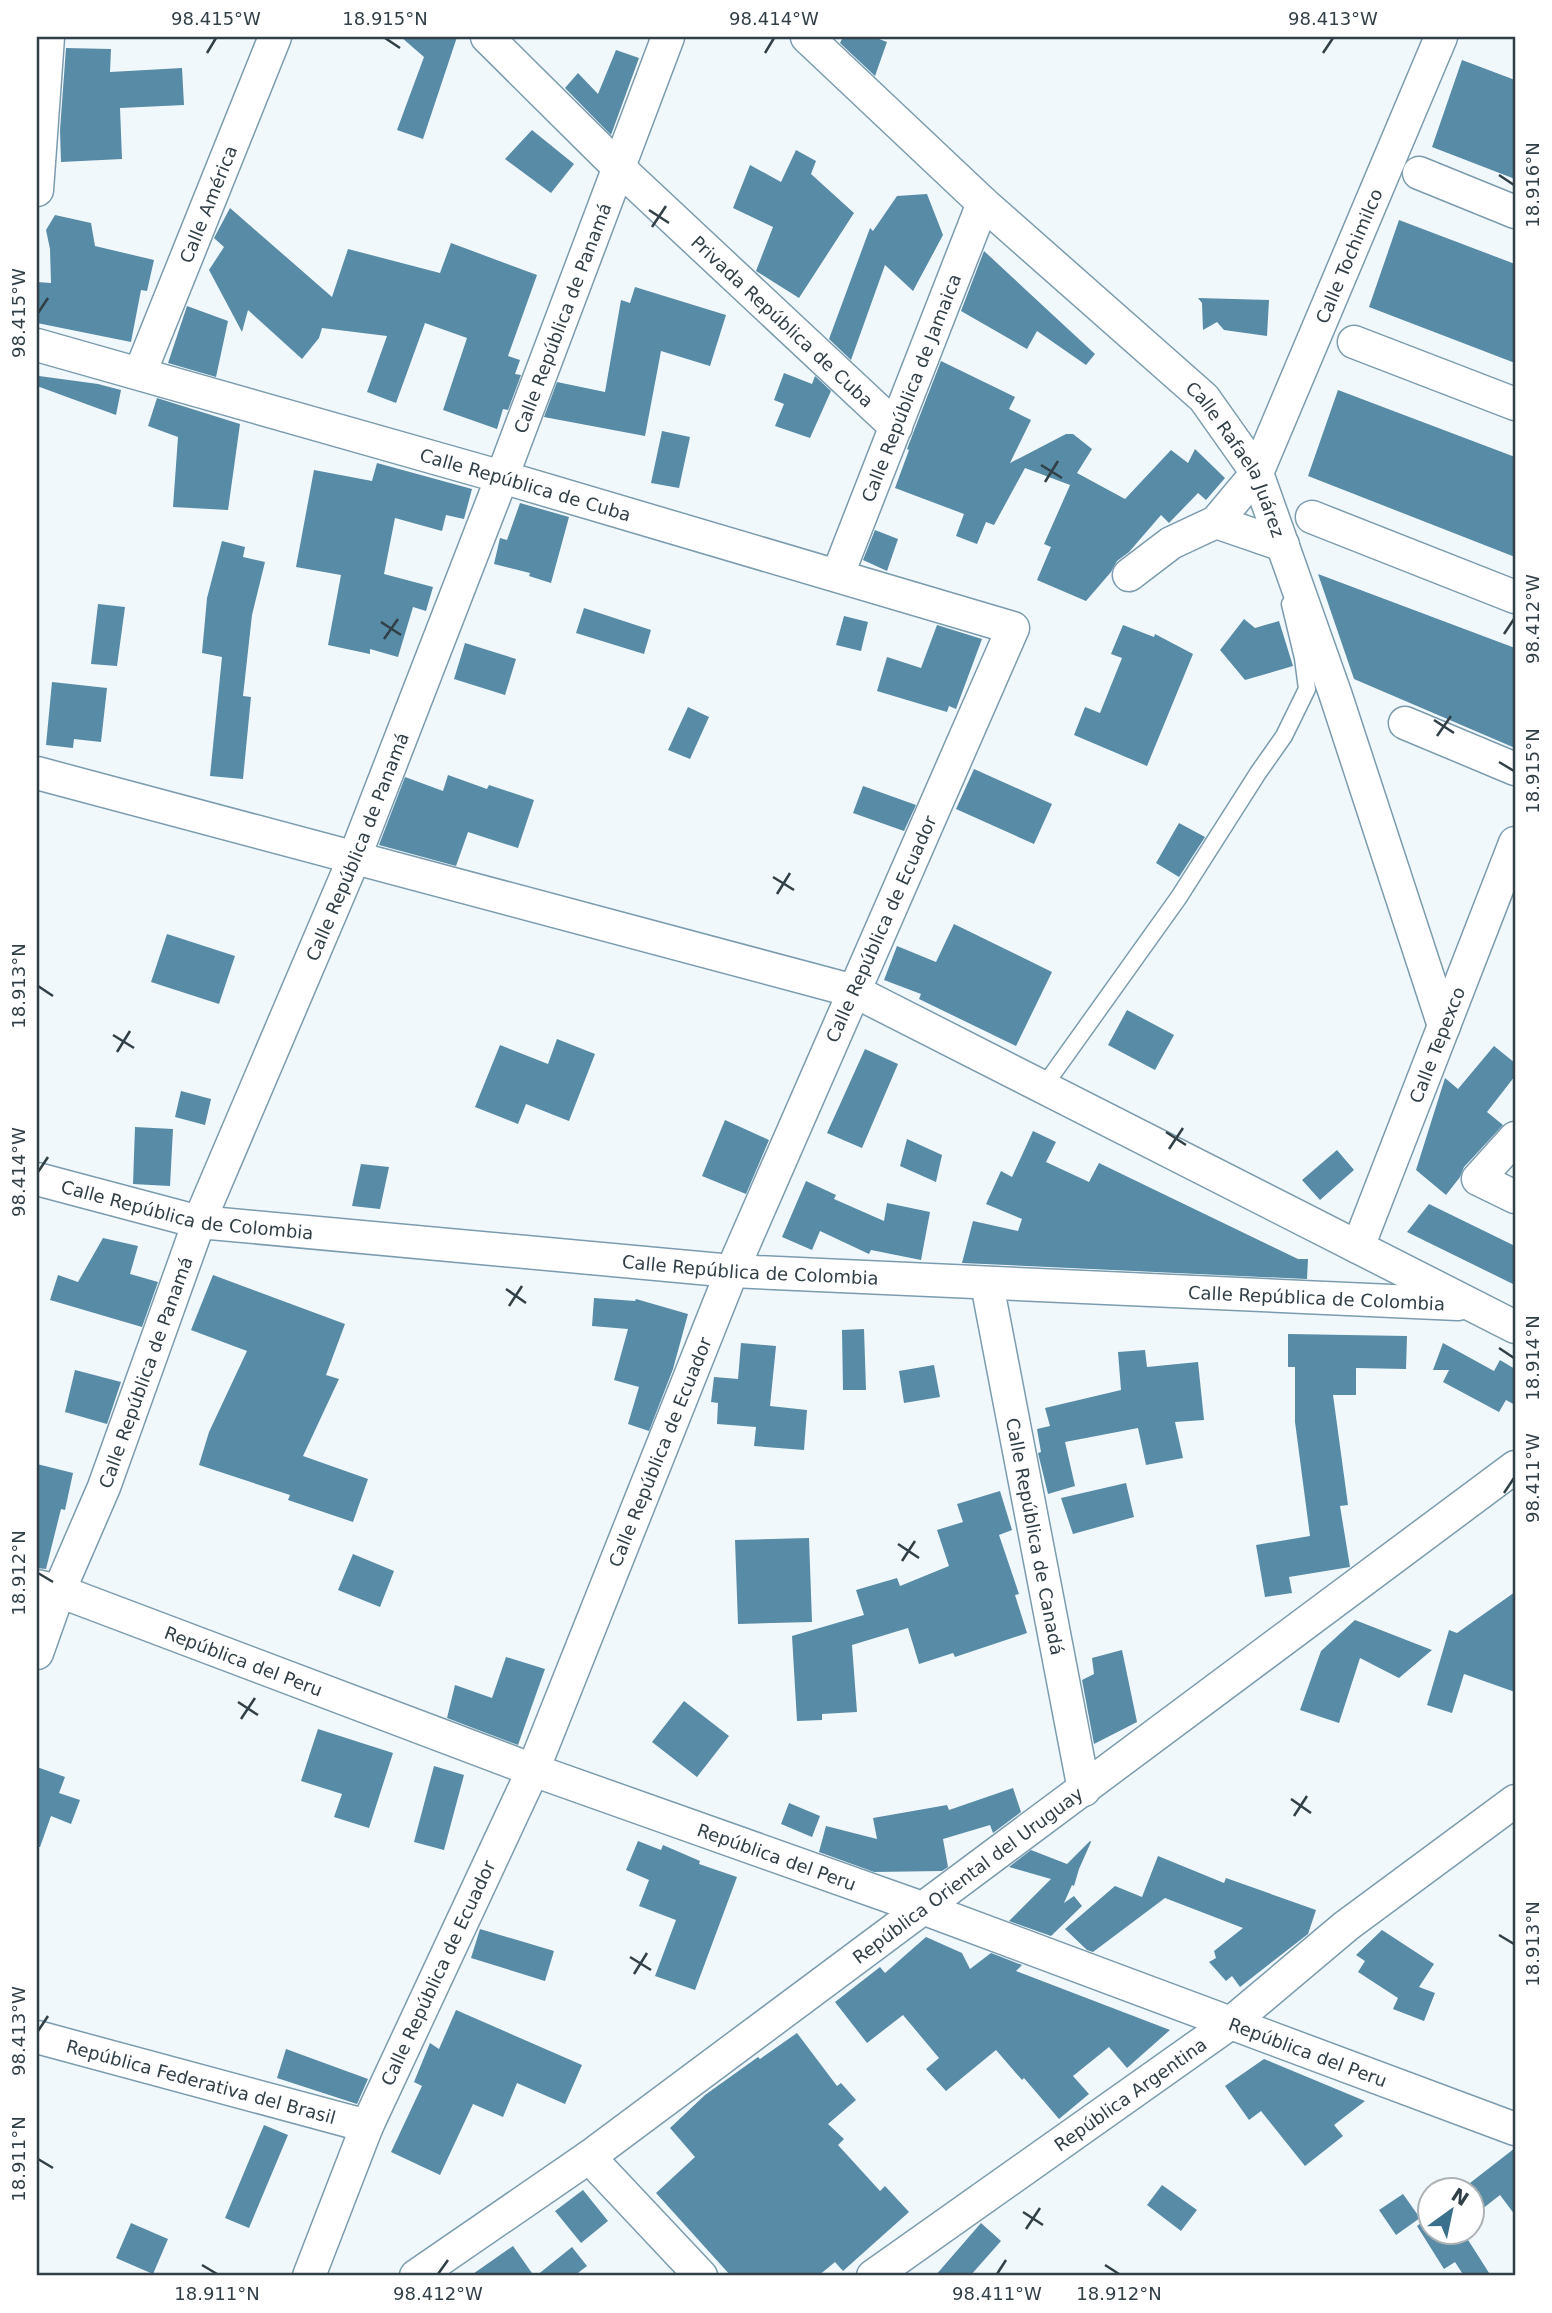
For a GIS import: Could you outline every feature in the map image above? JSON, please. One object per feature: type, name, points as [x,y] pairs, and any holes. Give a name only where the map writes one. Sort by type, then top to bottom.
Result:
[{"type":"street","points":[[37,190],[48,37]]},
{"type":"street","name":"Calle América","points":[[140,373],[275,37]]},
{"type":"street","name":"Privada República de Cuba","points":[[487,37],[618,167],[896,428]]},
{"type":"street","name":"Calle República de Panamá","points":[[37,1653],[48,1588],[104,1487],[199,1222],[355,856],[668,37]]},
{"type":"street","name":"Calle Rafaela Juárez","points":[[807,37],[983,203],[1204,398],[1257,473],[1444,1026]]},
{"type":"street","name":"Calle Tochimilco","points":[[1216,522],[1257,473],[1441,37]]},
{"type":"street","points":[[1419,173],[1515,212]]},
{"type":"street","name":"Calle República de Jamaica","points":[[838,574],[983,203]]},
{"type":"street","points":[[1354,342],[1515,404]]},
{"type":"street","name":"Calle República de Cuba","points":[[37,345],[838,574],[1013,628]]},
{"type":"street","points":[[1312,517],[1515,597]]},
{"type":"street","points":[[1129,575],[1171,543],[1216,522],[1287,556]]},
{"type":"street","name":"Calle República de Ecuador","points":[[309,2276],[367,2126],[533,1770],[732,1271],[1013,628]]},
{"type":"street","points":[[1405,723],[1515,769]]},
{"type":"street","points":[[37,773],[854,991],[1515,1327]]},
{"type":"street","name":"Calle Tepexco","points":[[1358,1248],[1515,843]]},
{"type":"street","points":[[1515,1138],[1478,1179],[1515,1197]]},
{"type":"street","name":"Calle República de Colombia","points":[[37,1179],[199,1222],[732,1271],[1470,1305]]},
{"type":"street","name":"Calle República de Canadá","points":[[987,1283],[1084,1790]]},
{"type":"street","name":"República Oriental del Uruguay","points":[[416,2276],[589,2157],[1515,1467]]},
{"type":"street","name":"República del Peru","points":[[48,1588],[533,1770],[925,1909],[1515,2129]]},
{"type":"street","name":"República Argentina","points":[[873,2276],[1232,2022],[1346,1926],[1515,1801]]},
{"type":"street","name":"República Federativa del Brasil","points":[[37,2037],[367,2126]]},
{"type":"street","points":[[589,2157],[701,2276]]},
{"type":"lane","points":[[1044,1086],[1179,897],[1284,736],[1307,689],[1303,659],[1290,608],[1287,556]]},
{"type":"building","points":[[401,37],[457,37],[423,139],[397,130],[424,57]]},
{"type":"building","points":[[843,37],[874,37],[887,42],[875,76],[840,43]]},
{"type":"building","points":[[66,48],[111,49],[110,72],[182,68],[184,105],[120,108],[122,159],[61,162],[60,130]]},
{"type":"building","points":[[616,50],[639,58],[611,135],[565,88],[578,73],[598,94]]},
{"type":"building","points":[[1462,60],[1515,80],[1515,179],[1432,147]]},
{"type":"building","points":[[532,130],[574,164],[551,193],[505,159]]},
{"type":"building","points":[[796,150],[816,161],[811,174],[854,213],[799,298],[756,271],[773,227],[733,208],[750,165],[781,182]]},
{"type":"building","points":[[927,194],[943,235],[913,291],[885,265],[851,360],[829,339],[870,228],[873,231],[897,196]]},
{"type":"building","points":[[230,208],[332,297],[348,249],[440,273],[451,243],[537,275],[508,356],[520,360],[515,374],[521,375],[508,410],[503,409],[497,429],[443,410],[467,338],[425,323],[396,403],[367,392],[387,336],[322,328],[319,338],[302,359],[248,310],[242,332],[209,270],[224,247],[214,238]]},
{"type":"building","points":[[55,215],[91,223],[95,246],[154,260],[147,291],[141,290],[131,342],[37,323],[37,282],[51,283],[50,249],[46,230]]},
{"type":"building","points":[[1399,220],[1515,264],[1515,363],[1369,307]]},
{"type":"building","points":[[984,251],[1095,354],[1086,365],[1037,331],[1027,349],[961,311]]},
{"type":"building","points":[[635,287],[726,315],[710,366],[661,351],[645,436],[544,417],[557,382],[605,392],[621,300],[630,303]]},
{"type":"building","points":[[1198,298],[1269,300],[1267,336],[1224,330],[1217,322],[1203,330],[1202,303]]},
{"type":"building","points":[[187,306],[228,321],[216,377],[168,363]]},
{"type":"building","points":[[941,361],[1015,397],[1009,409],[1031,420],[1010,463],[1066,434],[1073,434],[1092,449],[1077,473],[1125,499],[1171,450],[1188,463],[1195,449],[1225,478],[1206,500],[1198,493],[1169,523],[1161,515],[1129,552],[1117,561],[1086,601],[1037,580],[1051,547],[1044,544],[1071,483],[1070,485],[1025,468],[994,525],[986,522],[977,544],[956,536],[964,514],[895,488]]},
{"type":"building","points":[[784,373],[812,384],[815,376],[831,391],[810,438],[775,426],[784,404],[774,400]]},
{"type":"building","points":[[39,376],[121,390],[116,415],[37,386]]},
{"type":"building","points":[[1338,390],[1515,457],[1515,557],[1308,476]]},
{"type":"building","points":[[157,398],[240,424],[228,510],[173,507],[178,437],[148,426]]},
{"type":"building","points":[[662,431],[690,437],[679,488],[651,483]]},
{"type":"building","points":[[377,463],[472,489],[464,519],[446,515],[442,531],[395,518],[384,574],[433,587],[426,611],[413,607],[398,657],[370,649],[370,654],[328,645],[341,575],[296,567],[314,470],[372,481]]},
{"type":"building","points":[[520,503],[569,517],[551,583],[529,576],[530,573],[494,564],[500,538],[507,540]]},
{"type":"building","points":[[875,530],[898,539],[887,571],[863,560]]},
{"type":"building","points":[[222,541],[245,547],[243,557],[265,562],[252,615],[243,696],[251,697],[243,779],[210,776],[222,657],[202,653],[207,598]]},
{"type":"building","points":[[1318,574],[1515,648],[1515,748],[1354,679]]},
{"type":"building","points":[[98,604],[125,607],[117,666],[91,664]]},
{"type":"building","points":[[584,608],[651,630],[644,654],[576,633]]},
{"type":"building","points":[[844,616],[868,622],[861,651],[836,645]]},
{"type":"building","points":[[1244,619],[1255,628],[1279,621],[1293,666],[1245,680],[1220,650]]},
{"type":"building","points":[[937,625],[982,639],[956,709],[949,706],[947,712],[877,691],[887,657],[921,668]]},
{"type":"building","points":[[1123,625],[1154,637],[1155,634],[1193,654],[1147,766],[1074,735],[1085,707],[1100,713],[1122,658],[1111,654]]},
{"type":"building","points":[[465,643],[516,659],[505,695],[454,679]]},
{"type":"building","points":[[52,682],[107,688],[101,742],[74,739],[73,748],[46,745]]},
{"type":"building","points":[[688,707],[709,717],[690,759],[668,750]]},
{"type":"building","points":[[974,769],[1052,804],[1034,844],[956,809]]},
{"type":"building","points":[[448,775],[487,789],[489,785],[534,800],[518,848],[468,832],[456,866],[379,845],[405,777],[443,791]]},
{"type":"building","points":[[863,786],[916,805],[904,831],[853,813]]},
{"type":"building","points":[[1179,823],[1205,837],[1179,877],[1156,863]]},
{"type":"building","points":[[954,924],[1052,972],[1016,1046],[919,999],[921,994],[884,980],[897,946],[936,962]]},
{"type":"building","points":[[167,934],[235,956],[219,1004],[151,982]]},
{"type":"building","points":[[1127,1010],[1174,1035],[1155,1070],[1108,1045]]},
{"type":"building","points":[[557,1039],[595,1054],[569,1121],[526,1104],[518,1124],[475,1107],[500,1045],[548,1064]]},
{"type":"building","points":[[1494,1046],[1515,1063],[1515,1076],[1487,1112],[1503,1125],[1464,1167],[1446,1195],[1416,1170],[1445,1078],[1458,1089]]},
{"type":"building","points":[[865,1049],[898,1064],[862,1148],[827,1133]]},
{"type":"building","points":[[181,1091],[211,1099],[205,1125],[175,1117]]},
{"type":"building","points":[[725,1120],[769,1140],[746,1194],[702,1176]]},
{"type":"building","points":[[135,1127],[173,1129],[170,1186],[133,1184]]},
{"type":"building","points":[[1033,1131],[1056,1142],[1046,1162],[1089,1182],[1099,1163],[1298,1259],[1308,1259],[1307,1279],[962,1263],[973,1221],[1018,1231],[1022,1219],[986,1204],[1001,1171],[1012,1177]]},
{"type":"building","points":[[907,1139],[942,1155],[936,1182],[900,1166]]},
{"type":"building","points":[[1337,1150],[1354,1170],[1320,1200],[1302,1180]]},
{"type":"building","points":[[361,1164],[389,1167],[380,1209],[352,1206]]},
{"type":"building","points":[[806,1181],[836,1195],[834,1199],[884,1221],[887,1203],[930,1212],[921,1260],[871,1250],[869,1254],[820,1231],[812,1250],[782,1237]]},
{"type":"building","points":[[1429,1204],[1515,1246],[1515,1285],[1407,1232]]},
{"type":"building","points":[[103,1238],[138,1246],[130,1274],[158,1282],[142,1327],[50,1300],[58,1275],[78,1282]]},
{"type":"building","points":[[213,1275],[345,1324],[326,1375],[339,1379],[303,1456],[368,1479],[353,1522],[288,1500],[290,1495],[199,1465],[209,1432],[247,1351],[191,1330]]},
{"type":"building","points":[[594,1298],[636,1299],[688,1314],[673,1369],[649,1431],[628,1424],[639,1387],[614,1380],[628,1329],[592,1326]]},
{"type":"building","points":[[864,1329],[866,1390],[843,1390],[842,1330]]},
{"type":"building","points":[[1288,1334],[1407,1336],[1406,1369],[1356,1368],[1356,1395],[1333,1395],[1348,1505],[1340,1506],[1350,1567],[1289,1577],[1292,1593],[1265,1597],[1256,1545],[1310,1536],[1295,1422],[1295,1367],[1288,1367]]},
{"type":"building","points":[[741,1343],[776,1346],[770,1406],[807,1410],[804,1450],[754,1446],[756,1427],[717,1424],[718,1403],[711,1402],[714,1377],[738,1379]]},
{"type":"building","points":[[1443,1343],[1494,1371],[1500,1360],[1515,1369],[1515,1405],[1506,1400],[1499,1412],[1443,1382],[1449,1370],[1433,1370]]},
{"type":"building","points":[[1145,1350],[1147,1367],[1198,1362],[1204,1420],[1175,1422],[1183,1458],[1146,1465],[1138,1428],[1065,1442],[1075,1486],[1048,1494],[1038,1453],[1041,1452],[1037,1429],[1050,1426],[1045,1408],[1121,1390],[1118,1352]]},
{"type":"building","points":[[934,1365],[940,1397],[904,1403],[899,1371]]},
{"type":"building","points":[[75,1370],[121,1382],[107,1424],[65,1412]]},
{"type":"building","points":[[37,1464],[73,1473],[65,1510],[61,1509],[46,1569],[37,1568]]},
{"type":"building","points":[[1126,1483],[1134,1517],[1073,1534],[1061,1498]]},
{"type":"building","points":[[1000,1491],[1012,1530],[999,1535],[1019,1594],[1015,1595],[1027,1633],[955,1657],[953,1653],[919,1664],[908,1628],[852,1645],[857,1712],[822,1714],[822,1720],[797,1721],[792,1636],[864,1615],[856,1590],[897,1578],[900,1586],[949,1566],[937,1530],[963,1522],[957,1504]]},
{"type":"building","points":[[809,1538],[812,1622],[738,1624],[735,1540]]},
{"type":"building","points":[[353,1554],[394,1571],[380,1607],[338,1590]]},
{"type":"building","points":[[1515,1592],[1515,1692],[1464,1674],[1452,1713],[1427,1705],[1449,1630],[1457,1633]]},
{"type":"building","points":[[1355,1620],[1432,1650],[1399,1678],[1360,1658],[1339,1723],[1300,1710],[1321,1651]]},
{"type":"building","points":[[1122,1650],[1137,1722],[1094,1744],[1082,1680],[1094,1674],[1092,1658]]},
{"type":"building","points":[[506,1657],[545,1669],[518,1745],[447,1718],[455,1685],[492,1698]]},
{"type":"building","points":[[684,1701],[729,1736],[697,1777],[652,1742]]},
{"type":"building","points":[[318,1729],[393,1753],[369,1828],[334,1817],[342,1794],[301,1781]]},
{"type":"building","points":[[434,1766],[464,1775],[444,1850],[414,1842]]},
{"type":"building","points":[[37,1767],[65,1777],[59,1793],[80,1800],[71,1824],[51,1816],[40,1847],[37,1847]]},
{"type":"building","points":[[1013,1788],[1021,1812],[993,1833],[990,1825],[943,1839],[948,1867],[942,1871],[874,1872],[819,1852],[826,1826],[877,1839],[873,1818],[947,1805],[949,1810]]},
{"type":"building","points":[[789,1803],[820,1816],[812,1837],[781,1824]]},
{"type":"building","points":[[638,1841],[661,1850],[663,1845],[700,1861],[699,1864],[737,1877],[695,1990],[655,1976],[676,1920],[639,1906],[649,1880],[626,1870]]},
{"type":"building","points":[[1090,1841],[1074,1886],[1072,1885],[1064,1903],[1074,1896],[1082,1906],[1051,1936],[1009,1921],[1051,1879],[1009,1867],[1031,1850],[1067,1864]]},
{"type":"building","points":[[1158,1856],[1224,1883],[1226,1878],[1316,1910],[1308,1934],[1240,1987],[1232,1976],[1226,1981],[1209,1962],[1216,1958],[1214,1951],[1243,1928],[1165,1898],[1093,1952],[1087,1950],[1065,1929],[1115,1886],[1142,1897]]},
{"type":"building","points":[[480,1929],[554,1951],[545,1981],[471,1958]]},
{"type":"building","points":[[1382,1930],[1434,1964],[1419,1987],[1435,1993],[1424,2021],[1393,2009],[1398,1998],[1358,1972],[1365,1961],[1356,1955]]},
{"type":"building","points":[[926,1937],[962,1953],[970,1969],[991,1953],[1022,1965],[1016,1971],[1170,2030],[1127,2068],[1109,2047],[1073,2076],[1089,2094],[1059,2119],[996,2050],[946,2091],[926,2069],[939,2058],[903,2015],[867,2043],[835,2002],[880,1967],[885,1973]]},
{"type":"building","points":[[456,2010],[582,2065],[565,2104],[517,2083],[503,2117],[473,2104],[440,2175],[391,2152],[422,2086],[414,2082],[430,2043],[439,2049]]},
{"type":"building","points":[[797,2033],[837,2086],[841,2083],[856,2100],[828,2124],[844,2139],[838,2145],[880,2191],[885,2186],[909,2212],[843,2271],[835,2262],[818,2276],[731,2276],[656,2193],[695,2157],[670,2128],[705,2095]]},
{"type":"building","points":[[286,2049],[368,2079],[357,2104],[277,2078]]},
{"type":"building","points":[[1264,2059],[1365,2101],[1334,2125],[1343,2136],[1305,2166],[1261,2111],[1249,2120],[1225,2086]]},
{"type":"building","points":[[264,2125],[288,2135],[249,2228],[225,2218]]},
{"type":"building","points":[[1515,2148],[1515,2215],[1500,2195],[1486,2206],[1486,2176],[1479,2176]]},
{"type":"building","points":[[1162,2185],[1197,2210],[1181,2231],[1147,2205]]},
{"type":"building","points":[[583,2190],[608,2221],[581,2243],[555,2211]]},
{"type":"building","points":[[1403,2194],[1416,2212],[1416,2221],[1396,2235],[1379,2210]]},
{"type":"building","points":[[131,2223],[168,2239],[153,2274],[116,2258]]},
{"type":"building","points":[[981,2223],[1001,2241],[970,2276],[935,2276]]},
{"type":"building","points":[[513,2246],[534,2276],[470,2276]]},
{"type":"building","points":[[1430,2246],[1472,2246],[1491,2276],[1464,2276],[1455,2262],[1444,2269]]},
{"type":"building","points":[[572,2247],[587,2266],[574,2276],[536,2276]]}]
